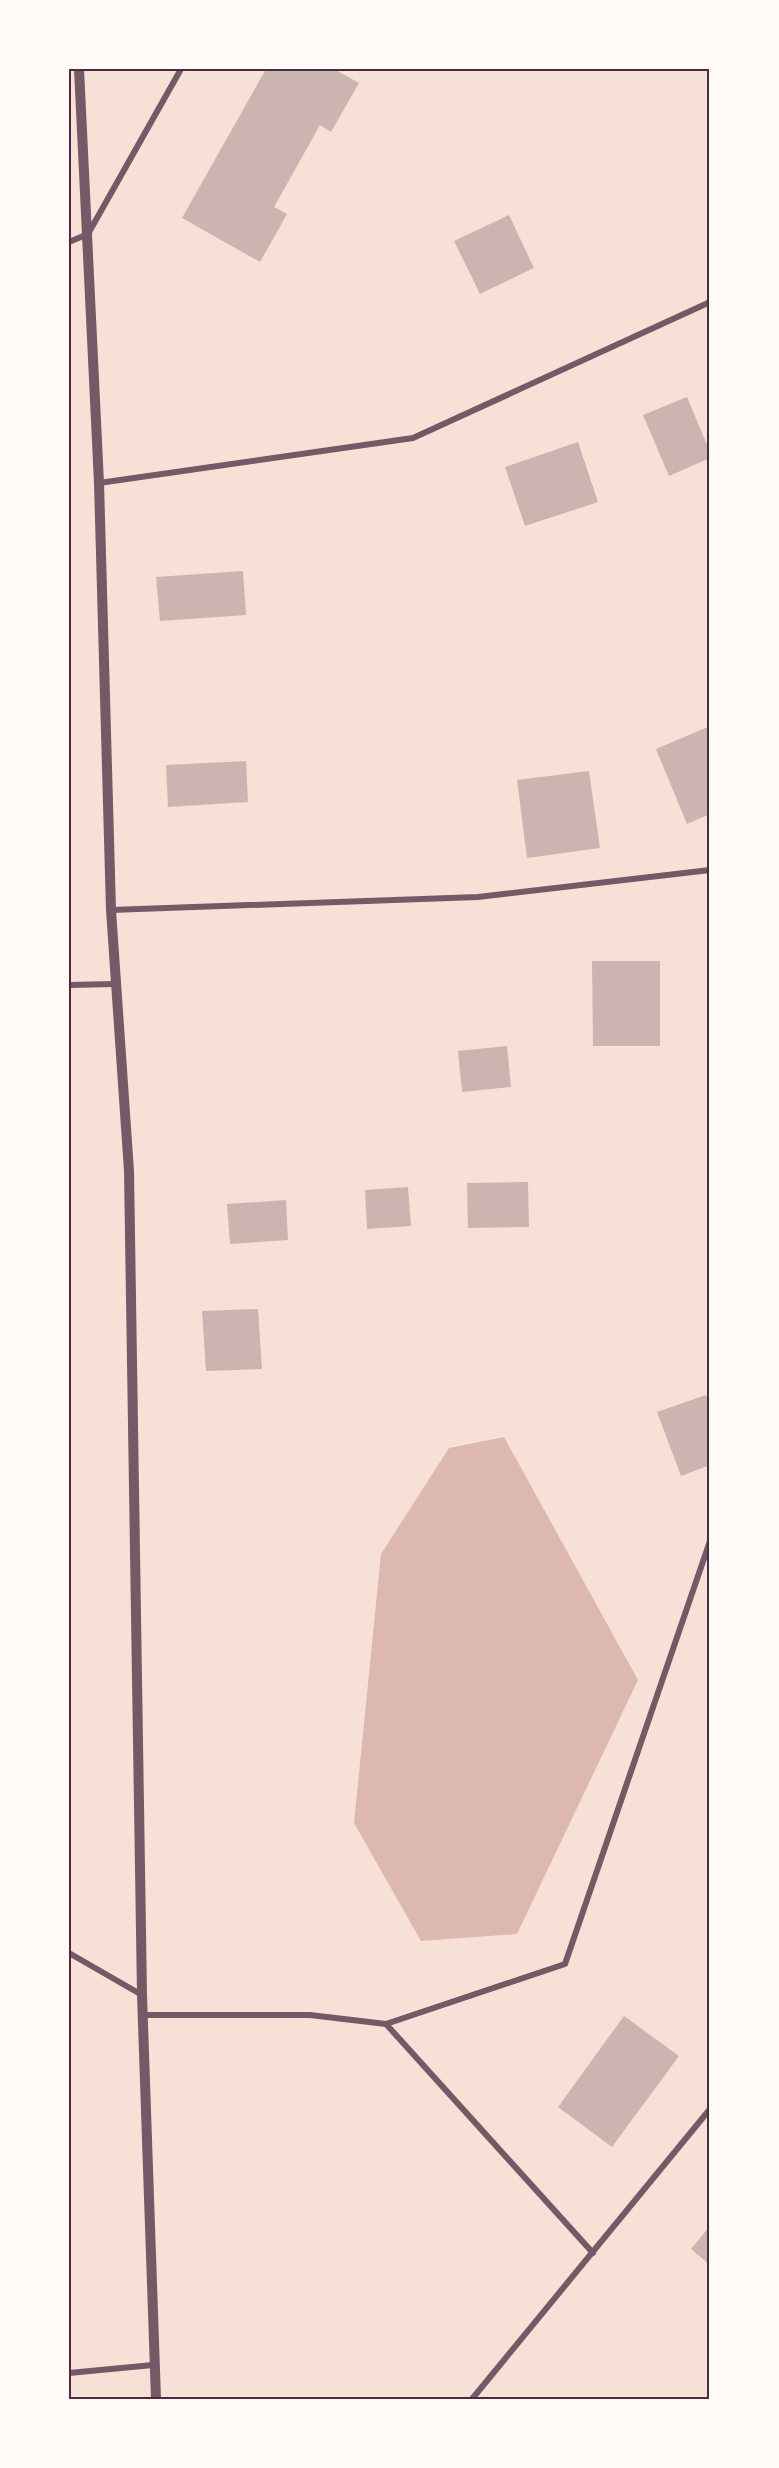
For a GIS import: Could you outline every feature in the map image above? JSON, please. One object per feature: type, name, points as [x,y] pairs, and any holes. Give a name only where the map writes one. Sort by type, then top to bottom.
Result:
[{"type":"street","points":[[79,69],[99,483],[111,910],[129,1171],[142,1995],[153,2365],[156,2399]]},
{"type":"street","points":[[69,242],[88,234],[182,69]]},
{"type":"street","points":[[99,483],[413,438],[710,302]]},
{"type":"street","points":[[111,910],[478,897],[710,870]]},
{"type":"street","points":[[69,985],[115,984]]},
{"type":"street","points":[[144,2014],[310,2015],[387,2024],[565,1964],[710,1541]]},
{"type":"street","points":[[69,1953],[142,1995]]},
{"type":"street","points":[[387,2024],[593,2253]]},
{"type":"street","points":[[472,2399],[710,2109]]},
{"type":"street","points":[[69,2373],[153,2365]]},
{"type":"shaded area","points":[[504,1437],[638,1680],[517,1934],[421,1941],[354,1823],[381,1554],[449,1448]]},
{"type":"building","points":[[266,69],[334,69],[359,83],[331,132],[320,125],[274,207],[287,214],[260,262],[182,218]]},
{"type":"building","points":[[509,215],[534,268],[480,294],[454,241]]},
{"type":"building","points":[[687,397],[710,452],[710,458],[669,476],[643,415]]},
{"type":"building","points":[[578,442],[598,502],[525,526],[505,467]]},
{"type":"building","points":[[243,571],[246,615],[160,621],[156,577]]},
{"type":"building","points":[[710,726],[710,814],[687,824],[656,749]]},
{"type":"building","points":[[246,761],[248,802],[168,807],[166,765]]},
{"type":"building","points":[[589,771],[600,848],[527,858],[517,780]]},
{"type":"building","points":[[592,961],[660,961],[660,1046],[593,1046]]},
{"type":"building","points":[[507,1046],[511,1087],[462,1092],[458,1051]]},
{"type":"building","points":[[528,1182],[529,1227],[468,1228],[467,1183]]},
{"type":"building","points":[[408,1187],[411,1226],[367,1229],[365,1190]]},
{"type":"building","points":[[286,1200],[288,1240],[230,1244],[227,1204]]},
{"type":"building","points":[[258,1309],[262,1369],[206,1371],[202,1311]]},
{"type":"building","points":[[706,1395],[710,1406],[710,1465],[681,1476],[657,1412]]},
{"type":"building","points":[[624,2016],[679,2056],[612,2147],[558,2107]]},
{"type":"building","points":[[710,2226],[710,2265],[691,2249]]}]
